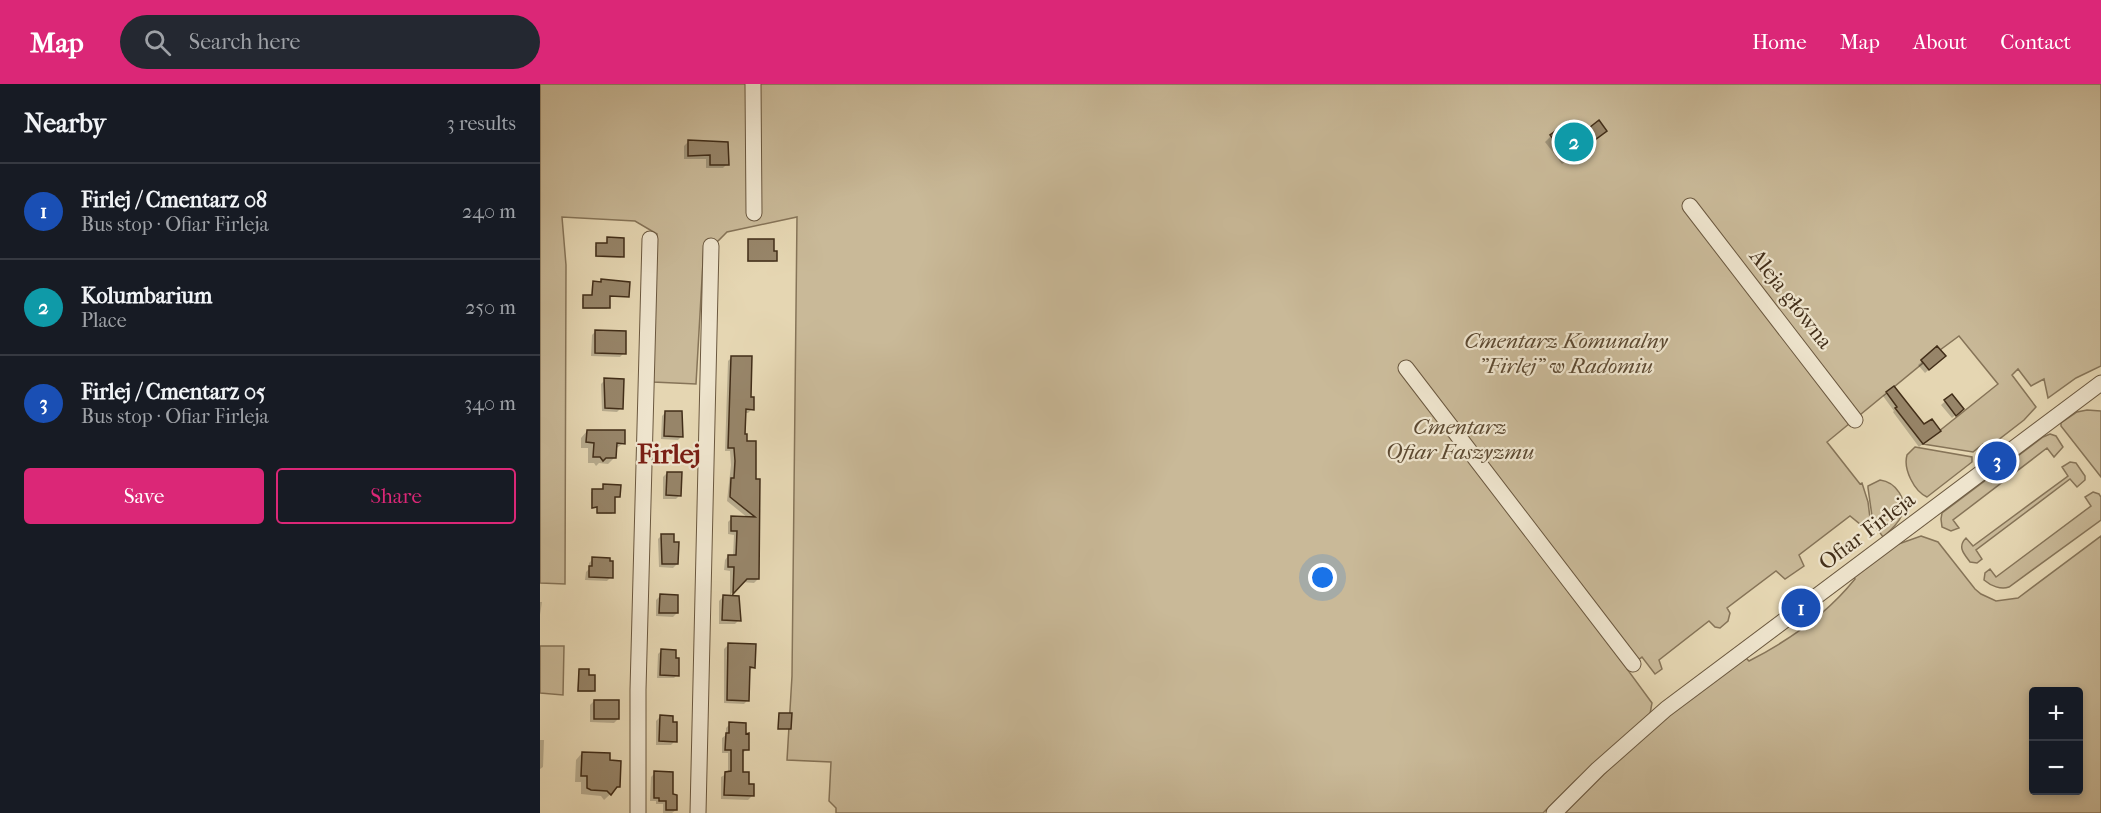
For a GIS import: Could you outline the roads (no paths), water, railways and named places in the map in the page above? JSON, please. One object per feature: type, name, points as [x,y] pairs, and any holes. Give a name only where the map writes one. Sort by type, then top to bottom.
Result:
[{"type":"street","points":[[753,84],[754,213]]},
{"type":"street","name":"Aleja główna","points":[[1690,206],[1855,420]]},
{"type":"street","points":[[638,813],[638,690],[650,239]]},
{"type":"street","points":[[698,813],[711,246]]},
{"type":"street","points":[[1406,368],[1633,664]]},
{"type":"street","name":"Ofiar Firleja","points":[[1554,813],[1598,769],[1666,709],[2101,383]]},
{"type":"place","name":"Kolumbarium","points":[[1574,142]]},
{"type":"place","name":"Firlej / Cmentarz 05","points":[[1997,461]]},
{"type":"place","name":"Firlej / Cmentarz 08","points":[[1801,608]]},
{"type":"district","name":"Firlej","points":[[669,453]]},
{"type":"park label","name":"Cmentarz Komunalny \"Firlej\" w Radomiu","points":[[1566,354]]},
{"type":"park label","name":"Cmentarz Ofiar Faszyzmu","points":[[1460,440]]}]
